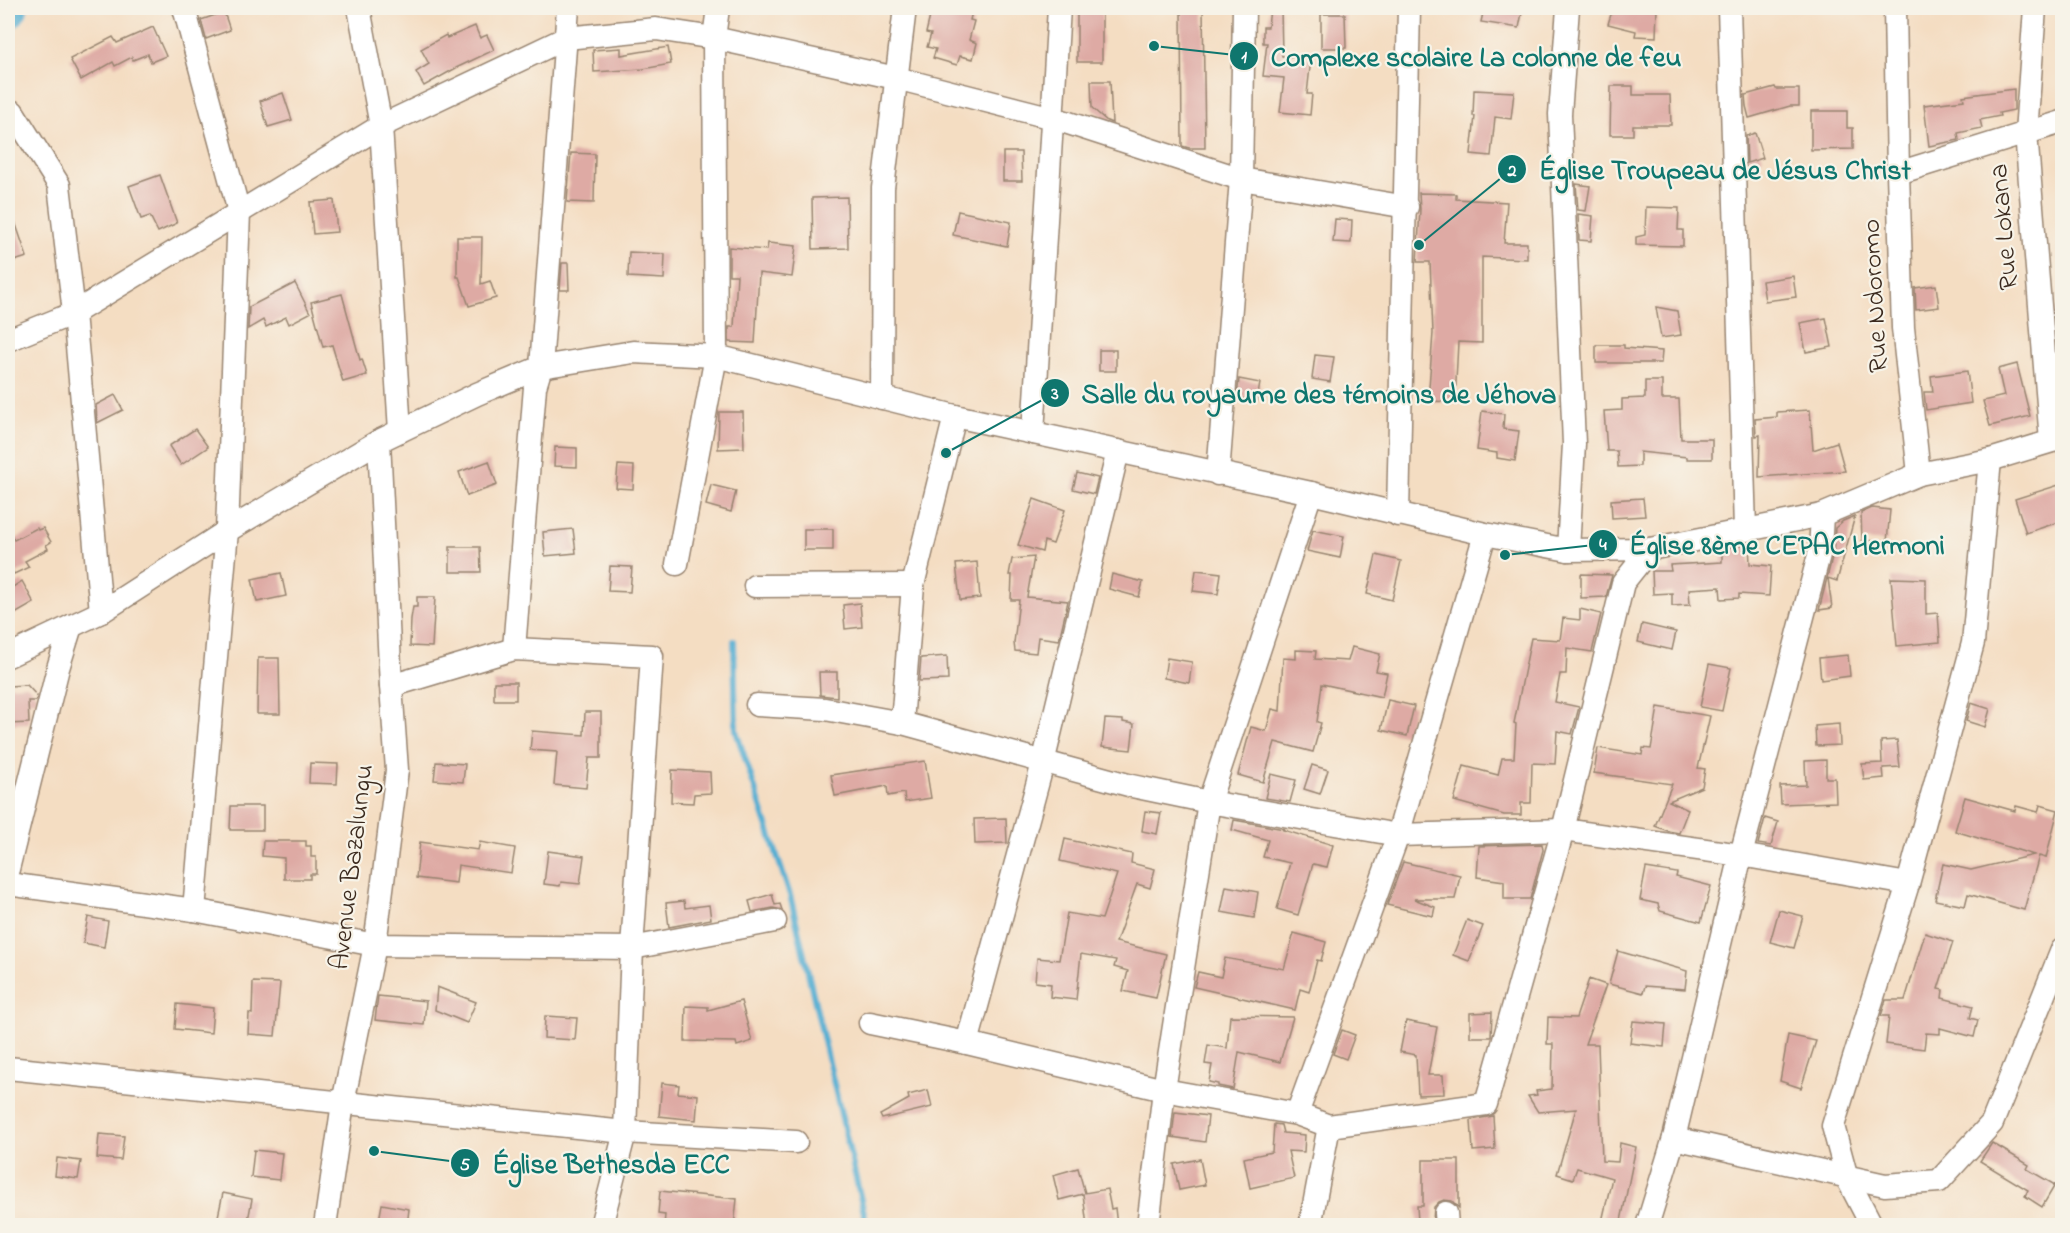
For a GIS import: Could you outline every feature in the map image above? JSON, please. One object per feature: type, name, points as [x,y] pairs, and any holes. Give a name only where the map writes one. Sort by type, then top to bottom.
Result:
[{"type":"street","points":[[184,8],[240,212],[227,531],[194,910]]},
{"type":"street","points":[[359,8],[381,126],[400,431]]},
{"type":"street","points":[[514,649],[535,387],[541,367],[568,8]]},
{"type":"street","points":[[677,564],[717,356],[714,38],[718,8]]},
{"type":"street","points":[[882,398],[884,188],[904,8]]},
{"type":"street","points":[[1033,434],[1059,8]]},
{"type":"street","points":[[1218,474],[1241,179],[1244,8]]},
{"type":"street","points":[[1398,515],[1407,207],[1409,8]]},
{"type":"street","points":[[1568,8],[1560,114],[1574,444],[1568,550]]},
{"type":"street","points":[[1729,8],[1745,529]]},
{"type":"street","name":"Rue Ndoromo","points":[[1895,8],[1903,328],[1918,474]]},
{"type":"street","name":"Rue Lokana","points":[[2035,8],[2026,133],[2057,439]]},
{"type":"street","points":[[8,339],[74,313],[381,126],[566,38],[656,29],[714,38],[896,78],[1053,118],[1241,179],[1407,207]]},
{"type":"street","points":[[13,112],[59,185],[74,313],[102,612]]},
{"type":"street","points":[[1898,173],[2062,122]]},
{"type":"street","points":[[8,656],[102,612],[227,531],[379,441],[541,367],[633,352],[717,356],[1033,434],[1311,493],[1485,534],[1568,550],[1650,549],[1822,515],[1918,474],[1990,460],[2057,439]]},
{"type":"street","points":[[902,723],[913,585],[956,416]]},
{"type":"street","name":"Avenue Bazalungu","points":[[325,1226],[343,1103],[375,945],[397,770],[379,441]]},
{"type":"street","points":[[967,1043],[1043,763],[1118,451]]},
{"type":"street","points":[[1872,1226],[1847,1178],[1833,1126],[1908,884],[1973,643],[1990,460]]},
{"type":"street","points":[[1148,1226],[1164,1090],[1209,802],[1311,493]]},
{"type":"street","points":[[1647,1226],[1674,1138],[1741,855],[1820,551],[1822,515]]},
{"type":"street","points":[[1297,1114],[1398,835],[1485,534]]},
{"type":"street","points":[[870,1023],[967,1043],[1164,1090],[1297,1114],[1329,1126],[1486,1104],[1563,830],[1623,583],[1650,549]]},
{"type":"street","points":[[755,586],[913,585]]},
{"type":"street","points":[[8,869],[70,626]]},
{"type":"street","points":[[391,686],[514,649],[651,656],[632,948],[625,1131],[601,1226]]},
{"type":"street","points":[[757,705],[825,709],[902,723],[1132,786],[1398,835],[1563,830],[1741,855],[1908,884]]},
{"type":"street","points":[[8,884],[194,910],[375,945],[632,948],[775,921]]},
{"type":"street","points":[[1674,1138],[1884,1185],[1939,1181],[1992,1123],[2062,950]]},
{"type":"street","points":[[8,1068],[625,1131],[796,1142]]},
{"type":"street","points":[[1310,1226],[1329,1126]]},
{"type":"building","points":[[932,8],[973,8],[970,20],[974,21],[969,40],[977,43],[973,59],[960,56],[957,65],[933,58],[936,49],[927,47],[931,34],[926,33]]},
{"type":"building","points":[[1077,8],[1102,10],[1102,62],[1077,62]]},
{"type":"building","points":[[1181,8],[1203,8],[1205,148],[1182,146]]},
{"type":"building","points":[[1270,8],[1281,8],[1282,56],[1311,58],[1307,94],[1312,94],[1310,115],[1280,112],[1284,78],[1263,76],[1267,43],[1263,43],[1263,27],[1268,27]]},
{"type":"building","points":[[1484,8],[1523,8],[1519,28],[1481,22]]},
{"type":"building","points":[[1613,8],[1657,8],[1656,37],[1635,36],[1636,31],[1608,24]]},
{"type":"building","points":[[224,12],[230,30],[206,39],[201,20]]},
{"type":"building","points":[[1321,14],[1345,14],[1346,48],[1321,48]]},
{"type":"building","points":[[475,26],[480,38],[487,35],[494,50],[424,86],[416,72],[429,64],[421,49],[446,35],[447,38]]},
{"type":"building","points":[[153,27],[166,56],[151,62],[148,54],[133,60],[132,57],[115,66],[113,62],[81,80],[70,59],[113,37],[117,43]]},
{"type":"building","points":[[668,47],[671,64],[643,69],[594,72],[593,50],[621,48],[621,55]]},
{"type":"building","points":[[1091,81],[1110,81],[1112,123],[1092,108]]},
{"type":"building","points":[[1611,86],[1633,86],[1633,95],[1670,95],[1671,125],[1633,125],[1633,135],[1610,135]]},
{"type":"building","points":[[1775,87],[1776,89],[1799,89],[1799,106],[1790,106],[1749,118],[1745,95]]},
{"type":"building","points":[[2014,89],[2014,110],[1999,113],[2000,116],[1980,120],[1982,128],[1958,133],[1959,140],[1929,146],[1924,105],[1964,100],[1963,96]]},
{"type":"building","points":[[1474,90],[1514,92],[1511,119],[1495,117],[1491,156],[1471,154],[1475,116],[1473,116]]},
{"type":"building","points":[[283,93],[292,120],[268,127],[260,101]]},
{"type":"building","points":[[1811,111],[1847,111],[1847,128],[1853,128],[1853,149],[1811,150]]},
{"type":"building","points":[[1755,133],[1763,158],[1747,163],[1746,136]]},
{"type":"building","points":[[1003,152],[1021,152],[1022,181],[1003,181]]},
{"type":"building","points":[[571,153],[595,154],[594,203],[567,202]]},
{"type":"building","points":[[160,175],[177,223],[158,232],[150,216],[141,219],[129,186]]},
{"type":"building","points":[[1576,184],[1590,186],[1586,211],[1578,210]]},
{"type":"building","points":[[1419,193],[1456,194],[1456,199],[1507,202],[1504,243],[1527,243],[1527,259],[1482,257],[1482,343],[1458,342],[1455,402],[1428,401],[1433,333],[1430,262],[1417,262]]},
{"type":"building","points":[[847,197],[848,248],[813,249],[812,198]]},
{"type":"building","points":[[334,200],[337,232],[313,234],[310,202]]},
{"type":"building","points":[[10,207],[27,257],[8,263],[8,208]]},
{"type":"building","points":[[1646,207],[1679,208],[1678,230],[1683,230],[1683,246],[1636,245],[1636,237],[1645,235]]},
{"type":"building","points":[[958,211],[1011,222],[1007,246],[953,235]]},
{"type":"building","points":[[1578,214],[1593,216],[1591,241],[1579,240]]},
{"type":"building","points":[[1335,219],[1352,220],[1351,243],[1333,242]]},
{"type":"building","points":[[457,237],[482,237],[481,284],[490,281],[496,298],[469,306],[459,277],[457,277]]},
{"type":"building","points":[[768,243],[796,246],[792,277],[759,273],[755,343],[729,342],[729,327],[734,327],[737,275],[729,275],[729,247],[767,250]]},
{"type":"building","points":[[629,252],[665,254],[664,279],[628,277]]},
{"type":"building","points":[[562,263],[568,263],[569,290],[560,290]]},
{"type":"building","points":[[1793,276],[1796,297],[1765,301],[1762,281]]},
{"type":"building","points":[[295,283],[310,313],[289,324],[286,317],[266,327],[263,320],[248,329],[249,307]]},
{"type":"building","points":[[1936,285],[1939,307],[1916,310],[1915,288]]},
{"type":"building","points":[[342,294],[360,360],[362,359],[367,375],[343,382],[332,345],[323,347],[311,302]]},
{"type":"building","points":[[1656,307],[1677,311],[1681,335],[1661,338]]},
{"type":"building","points":[[2062,308],[2062,358],[2058,358],[2054,311]]},
{"type":"building","points":[[1826,318],[1832,347],[1806,352],[1800,323]]},
{"type":"building","points":[[1596,345],[1624,345],[1624,348],[1662,351],[1661,363],[1596,363]]},
{"type":"building","points":[[1099,350],[1116,350],[1116,371],[1099,371]]},
{"type":"building","points":[[1315,355],[1334,357],[1330,382],[1312,379]]},
{"type":"building","points":[[2017,364],[2030,416],[1990,426],[1983,401],[2004,396],[1998,369]]},
{"type":"building","points":[[1967,371],[1971,403],[1926,410],[1924,392],[1933,392],[1931,376]]},
{"type":"building","points":[[1239,379],[1260,383],[1257,401],[1237,398]]},
{"type":"building","points":[[1645,381],[1662,381],[1662,399],[1679,399],[1681,439],[1712,439],[1712,459],[1687,459],[1687,457],[1640,452],[1640,466],[1618,467],[1617,451],[1607,451],[1604,411],[1622,410],[1622,399],[1645,398]]},
{"type":"building","points":[[115,395],[123,410],[97,423],[96,405]]},
{"type":"building","points":[[1810,410],[1813,450],[1837,442],[1845,471],[1759,477],[1760,435],[1756,436],[1755,419],[1777,417],[1777,412]]},
{"type":"building","points":[[1482,411],[1504,414],[1503,429],[1519,431],[1515,461],[1497,458],[1497,453],[1477,450]]},
{"type":"building","points":[[719,412],[743,412],[744,448],[718,449]]},
{"type":"building","points":[[195,429],[208,447],[181,465],[169,446]]},
{"type":"building","points":[[555,447],[577,448],[577,467],[554,466]]},
{"type":"building","points":[[489,461],[497,485],[467,496],[459,472]]},
{"type":"building","points":[[618,465],[634,466],[633,489],[616,488]]},
{"type":"building","points":[[1077,473],[1098,478],[1094,494],[1073,489]]},
{"type":"building","points":[[2062,484],[2062,521],[2026,533],[2015,499]]},
{"type":"building","points":[[711,485],[736,491],[731,512],[706,505]]},
{"type":"building","points":[[1643,498],[1645,516],[1612,518],[1611,500]]},
{"type":"building","points":[[1034,499],[1065,510],[1053,544],[1044,541],[1042,552],[1018,545]]},
{"type":"building","points":[[1872,508],[1890,510],[1887,542],[1862,540],[1861,513]]},
{"type":"building","points":[[1855,516],[1837,581],[1828,578],[1832,608],[1819,610],[1833,554],[1835,528],[1843,521]]},
{"type":"building","points":[[37,528],[38,530],[43,528],[51,542],[46,545],[48,549],[25,561],[29,567],[14,574],[11,568],[8,570],[8,529],[14,540]]},
{"type":"building","points":[[573,529],[576,553],[545,556],[543,532]]},
{"type":"building","points":[[804,529],[833,529],[833,550],[804,550]]},
{"type":"building","points":[[1313,530],[1344,536],[1340,558],[1307,551]]},
{"type":"building","points":[[1749,543],[1750,564],[1771,566],[1769,596],[1739,594],[1739,598],[1721,599],[1720,587],[1689,589],[1690,605],[1672,606],[1672,593],[1653,594],[1652,571],[1671,571],[1670,565],[1722,562],[1722,549]]},
{"type":"building","points":[[450,547],[480,547],[481,572],[450,572]]},
{"type":"building","points":[[1376,555],[1401,561],[1392,600],[1367,594]]},
{"type":"building","points":[[1034,557],[1027,597],[1068,601],[1059,640],[1038,637],[1036,653],[1015,651],[1019,600],[1011,600],[1012,575],[1009,575],[1012,559]]},
{"type":"building","points":[[977,562],[980,598],[960,600],[956,564]]},
{"type":"building","points":[[610,566],[632,567],[630,592],[608,591]]},
{"type":"building","points":[[1196,570],[1221,573],[1218,594],[1193,591]]},
{"type":"building","points":[[281,573],[286,596],[257,602],[252,579]]},
{"type":"building","points":[[1112,574],[1143,582],[1139,597],[1109,589]]},
{"type":"building","points":[[1581,574],[1612,575],[1606,597],[1581,598]]},
{"type":"building","points":[[1891,578],[1926,579],[1926,614],[1938,613],[1940,642],[1897,646]]},
{"type":"building","points":[[22,581],[34,603],[8,618],[8,590]]},
{"type":"building","points":[[417,597],[435,597],[432,647],[410,646],[411,619],[413,607],[417,607]]},
{"type":"building","points":[[860,603],[862,627],[845,629],[843,605]]},
{"type":"building","points":[[1580,609],[1601,614],[1592,652],[1567,648],[1566,674],[1560,674],[1555,702],[1579,707],[1572,734],[1557,731],[1555,764],[1532,763],[1531,803],[1521,803],[1521,815],[1504,815],[1454,801],[1464,766],[1498,775],[1502,758],[1514,758],[1516,724],[1514,723],[1531,638],[1560,640],[1563,618],[1580,620]]},
{"type":"building","points":[[1642,624],[1676,632],[1672,650],[1638,642]]},
{"type":"building","points":[[1352,647],[1380,654],[1376,671],[1387,673],[1382,697],[1322,684],[1317,722],[1321,723],[1313,752],[1275,742],[1263,782],[1238,775],[1251,727],[1266,731],[1272,709],[1280,711],[1283,658],[1296,659],[1296,650],[1316,651],[1315,659],[1348,661]]},
{"type":"building","points":[[1848,655],[1850,676],[1821,680],[1819,658]]},
{"type":"building","points":[[947,656],[948,680],[919,681],[921,658]]},
{"type":"building","points":[[258,658],[279,658],[280,714],[257,714]]},
{"type":"building","points":[[1167,658],[1192,662],[1189,683],[1164,678]]},
{"type":"building","points":[[1709,664],[1731,668],[1722,711],[1700,707]]},
{"type":"building","points":[[819,672],[837,672],[837,697],[820,695]]},
{"type":"building","points":[[494,682],[516,682],[516,700],[494,700]]},
{"type":"building","points":[[27,685],[37,696],[36,701],[28,701],[29,723],[8,724],[8,686]]},
{"type":"building","points":[[1388,700],[1414,706],[1407,736],[1381,730]]},
{"type":"building","points":[[1971,703],[1990,709],[1985,727],[1966,721]]},
{"type":"building","points":[[1658,707],[1710,716],[1698,768],[1705,769],[1702,787],[1669,801],[1688,810],[1679,833],[1655,826],[1672,784],[1594,773],[1598,748],[1642,755],[1643,748],[1651,749]]},
{"type":"building","points":[[585,712],[601,712],[601,758],[589,758],[586,788],[554,785],[557,752],[530,750],[532,731],[584,735]]},
{"type":"building","points":[[1105,719],[1123,720],[1123,722],[1134,724],[1131,750],[1102,747]]},
{"type":"building","points":[[1839,724],[1840,745],[1816,746],[1815,726]]},
{"type":"building","points":[[1897,740],[1900,767],[1883,768],[1884,778],[1864,780],[1862,764],[1882,763],[1881,741]]},
{"type":"building","points":[[1826,760],[1826,778],[1835,778],[1836,802],[1781,804],[1780,786],[1806,785],[1805,761]]},
{"type":"building","points":[[925,761],[931,798],[905,802],[904,793],[888,796],[887,786],[835,796],[831,775]]},
{"type":"building","points":[[436,762],[465,764],[463,782],[434,780]]},
{"type":"building","points":[[310,763],[338,764],[337,784],[309,783]]},
{"type":"building","points":[[1312,765],[1328,770],[1320,794],[1304,789]]},
{"type":"building","points":[[672,770],[710,772],[711,793],[694,794],[693,803],[671,802]]},
{"type":"building","points":[[1271,774],[1296,780],[1290,802],[1265,798]]},
{"type":"building","points":[[1965,797],[2015,811],[2016,806],[2038,812],[2040,805],[2058,810],[2046,858],[2039,856],[2024,910],[1968,894],[1965,906],[1935,900],[1943,864],[1971,870],[2034,855],[1955,831]]},
{"type":"building","points":[[231,806],[263,806],[263,830],[230,830]]},
{"type":"building","points":[[1145,811],[1161,813],[1157,834],[1142,831]]},
{"type":"building","points":[[1006,818],[1007,843],[975,844],[974,819]]},
{"type":"building","points":[[1765,818],[1778,822],[1771,846],[1758,844]]},
{"type":"building","points":[[1234,820],[1284,829],[1333,845],[1327,867],[1313,864],[1298,915],[1277,909],[1290,863],[1263,857],[1268,840],[1232,830]]},
{"type":"building","points":[[1065,839],[1132,854],[1131,863],[1155,869],[1150,888],[1137,884],[1116,942],[1166,954],[1156,998],[1123,991],[1128,971],[1114,967],[1116,960],[1081,954],[1076,1000],[1050,997],[1051,984],[1035,982],[1037,958],[1059,960],[1067,913],[1102,919],[1117,874],[1060,861]]},
{"type":"building","points":[[263,841],[306,841],[306,846],[311,846],[311,857],[316,857],[316,874],[310,874],[310,879],[284,879],[284,858],[262,856]]},
{"type":"building","points":[[420,842],[478,850],[480,842],[515,848],[511,873],[458,865],[456,883],[416,878]]},
{"type":"building","points":[[1542,844],[1543,850],[1530,899],[1504,899],[1504,881],[1477,877],[1479,846]]},
{"type":"building","points":[[548,851],[584,856],[580,884],[561,882],[560,886],[544,884]]},
{"type":"building","points":[[1403,862],[1460,875],[1455,899],[1414,899],[1435,907],[1433,916],[1387,905]]},
{"type":"building","points":[[1646,868],[1677,873],[1676,877],[1711,886],[1701,922],[1660,911],[1658,904],[1640,900]]},
{"type":"building","points":[[1226,886],[1258,892],[1254,918],[1221,912]]},
{"type":"building","points":[[772,894],[775,905],[780,904],[782,910],[773,908],[752,912],[749,901]]},
{"type":"building","points":[[684,901],[685,908],[709,905],[711,919],[669,927],[666,903]]},
{"type":"building","points":[[1779,910],[1803,916],[1794,948],[1770,942]]},
{"type":"building","points":[[88,917],[108,921],[104,947],[83,943]]},
{"type":"building","points":[[1467,920],[1483,926],[1469,961],[1453,955]]},
{"type":"building","points":[[1294,933],[1326,942],[1321,961],[1317,960],[1309,992],[1300,989],[1295,1010],[1194,987],[1198,972],[1221,977],[1225,958],[1284,969]]},
{"type":"building","points":[[1925,933],[1953,942],[1938,989],[1943,990],[1942,998],[1973,1006],[1970,1018],[1978,1020],[1974,1037],[1940,1028],[1940,1034],[1926,1033],[1924,1049],[1886,1044],[1889,1016],[1881,1016],[1886,1000],[1905,1000]]},
{"type":"building","points":[[1618,951],[1687,971],[1685,989],[1645,986],[1643,993],[1609,984]]},
{"type":"building","points":[[1589,979],[1606,985],[1585,1044],[1598,1044],[1602,1161],[1618,1162],[1620,1143],[1636,1147],[1620,1226],[1601,1226],[1612,1178],[1577,1168],[1573,1179],[1557,1174],[1576,1109],[1538,1112],[1528,1096],[1537,1095],[1536,1091],[1552,1089],[1553,1044],[1547,1044],[1548,1017],[1576,1018]]},
{"type":"building","points":[[253,982],[280,983],[275,1036],[248,1034],[249,1013],[252,1014]]},
{"type":"building","points":[[437,987],[476,1002],[467,1023],[435,1010]]},
{"type":"building","points":[[378,996],[426,1001],[424,1025],[375,1020]]},
{"type":"building","points":[[741,1001],[752,1041],[737,1046],[736,1042],[685,1041],[686,1006],[708,1007],[708,1010]]},
{"type":"building","points":[[177,1004],[213,1008],[211,1033],[175,1029]]},
{"type":"building","points":[[1492,1012],[1491,1037],[1470,1037],[1470,1013]]},
{"type":"building","points":[[545,1016],[577,1018],[575,1040],[544,1038]]},
{"type":"building","points":[[1230,1016],[1293,1017],[1280,1062],[1239,1052],[1233,1089],[1209,1082],[1212,1065],[1205,1064],[1208,1045],[1227,1048]]},
{"type":"building","points":[[1406,1021],[1437,1027],[1428,1075],[1443,1075],[1444,1094],[1418,1095],[1416,1055],[1400,1052]]},
{"type":"building","points":[[1633,1021],[1666,1024],[1664,1047],[1630,1043]]},
{"type":"building","points":[[1342,1030],[1355,1035],[1346,1059],[1333,1054]]},
{"type":"building","points":[[1788,1035],[1816,1041],[1801,1088],[1780,1081]]},
{"type":"building","points":[[662,1083],[679,1085],[678,1093],[698,1095],[696,1120],[659,1116]]},
{"type":"building","points":[[928,1090],[932,1107],[882,1119],[880,1115],[909,1099],[908,1095]]},
{"type":"building","points":[[1175,1112],[1208,1116],[1205,1142],[1172,1137]]},
{"type":"building","points":[[1493,1116],[1495,1149],[1473,1151],[1471,1120]]},
{"type":"building","points":[[1274,1124],[1281,1125],[1283,1133],[1305,1135],[1304,1152],[1288,1151],[1294,1178],[1250,1188],[1244,1158],[1272,1152]]},
{"type":"building","points":[[99,1134],[124,1136],[121,1160],[97,1158]]},
{"type":"building","points":[[1992,1143],[2029,1165],[2027,1169],[2055,1185],[2042,1207],[2025,1196],[2028,1190],[1980,1161]]},
{"type":"building","points":[[254,1150],[282,1153],[279,1180],[251,1177]]},
{"type":"building","points":[[57,1158],[81,1161],[78,1179],[55,1176]]},
{"type":"building","points":[[1200,1159],[1205,1185],[1179,1190],[1174,1164]]},
{"type":"building","points":[[1423,1160],[1459,1160],[1459,1208],[1452,1201],[1444,1200],[1434,1207],[1433,1221],[1418,1222],[1417,1206],[1423,1206]]},
{"type":"building","points":[[1078,1168],[1085,1193],[1107,1189],[1111,1209],[1115,1208],[1117,1226],[1087,1226],[1083,1194],[1059,1200],[1053,1175]]},
{"type":"building","points":[[660,1191],[737,1199],[734,1226],[664,1226],[665,1215],[658,1214]]},
{"type":"building","points":[[223,1193],[252,1199],[247,1226],[216,1226]]},
{"type":"building","points":[[382,1204],[409,1209],[407,1226],[378,1226]]},
{"type":"waterway","points":[[734,641],[736,731],[790,895],[867,1226]]},
{"type":"place","name":"Complexe scolaire La colonne de feu","points":[[1154,46]]},
{"type":"place","name":"Église Troupeau de Jésus Christ","points":[[1419,245]]},
{"type":"place","name":"Salle du royaume des témoins de Jéhova","points":[[946,453]]},
{"type":"place","name":"Église 8ème CEPAC Hermoni","points":[[1505,555]]},
{"type":"place","name":"Église Bethesda ECC","points":[[374,1151]]}]
